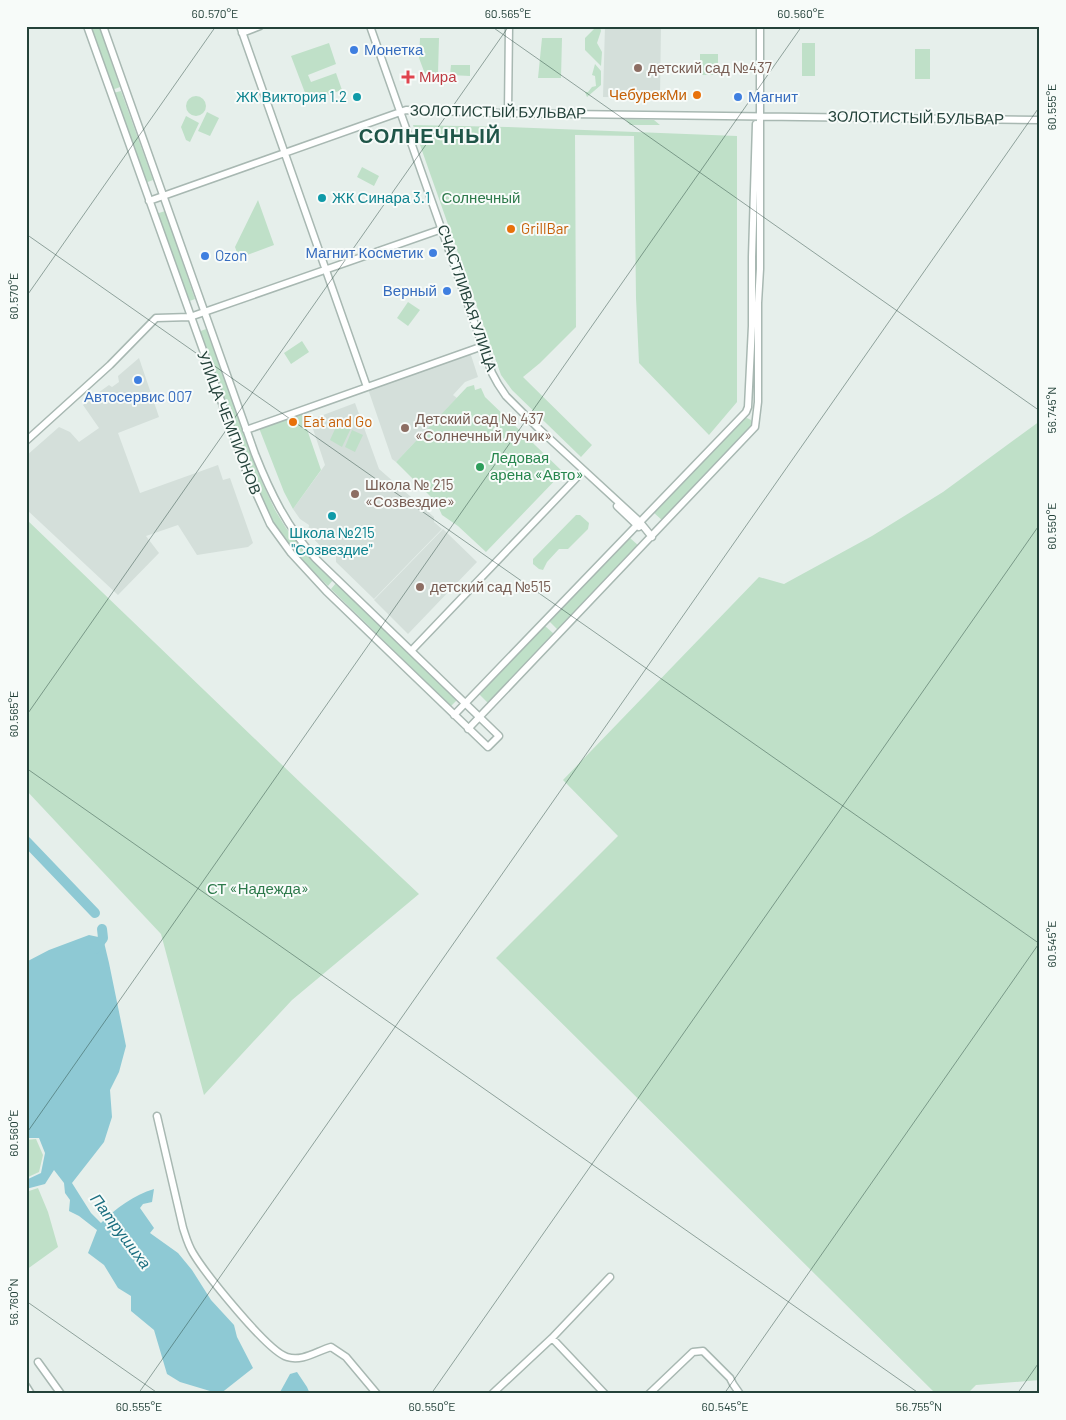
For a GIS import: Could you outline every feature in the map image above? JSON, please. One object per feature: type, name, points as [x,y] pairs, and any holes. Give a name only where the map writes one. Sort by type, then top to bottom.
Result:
[{"type":"street","name":"УЛИЦА ЧЕМПИОНОВ","points":[[87,26],[190,317],[247,474],[264,514],[277,536],[326,591],[488,748],[499,736],[333,576],[300,540],[286,520],[266,482],[246,430],[103,26]]},
{"type":"street","points":[[260,26],[241,29],[366,387]]},
{"type":"street","name":"СЧАСТЛИВАЯ УЛИЦА","points":[[370,26],[492,372],[506,396],[652,537]]},
{"type":"street","points":[[508,113],[509,26]]},
{"type":"street","points":[[454,715],[746,412],[749,403],[760,26]]},
{"type":"street","name":"ЗОЛОТИСТЫЙ БУЛЬВАР","points":[[148,201],[400,112],[412,110],[743,117],[1040,120]]},
{"type":"street","points":[[468,729],[753,431],[756,424],[760,269],[758,117]]},
{"type":"street","points":[[26,441],[110,365],[154,320],[163,317],[190,317],[442,228]]},
{"type":"street","points":[[246,430],[483,346]]},
{"type":"street","points":[[741,416],[750,416],[755,420],[756,424]]},
{"type":"street","points":[[411,651],[583,471]]},
{"type":"street","points":[[157,1116],[183,1228],[191,1251],[246,1321],[275,1350],[293,1359],[301,1358],[330,1347],[339,1351],[346,1356],[377,1394]]},
{"type":"street","points":[[492,1394],[552,1338],[610,1278]]},
{"type":"street","points":[[552,1338],[605,1394]]},
{"type":"street","points":[[649,1394],[693,1352],[703,1351],[730,1378],[740,1394]]},
{"type":"street","points":[[38,1362],[61,1394]]},
{"type":"street","points":[[26,1386],[31,1394]]},
{"type":"shaded area","points":[[605,26],[661,26],[660,98],[603,97]]},
{"type":"shaded area","name":"Детский сад № 437 «Солнечный лучик»","points":[[470,352],[478,377],[465,382],[453,395],[457,398],[396,462],[392,459],[368,389]]},
{"type":"shaded area","points":[[139,358],[159,417],[118,433],[140,493],[218,465],[223,480],[230,478],[253,543],[248,547],[197,555],[178,525],[146,536],[159,553],[118,595],[26,509],[26,456],[59,427],[70,432],[79,442],[99,428],[83,405],[109,385],[112,387],[119,382],[118,376]]},
{"type":"shaded area","name":"Школа № 215 «Созвездие»","points":[[355,403],[379,469],[434,517],[434,522],[442,529],[374,599],[336,562],[336,555],[330,556],[308,533],[309,525],[300,519],[293,509],[325,465],[310,420]]},
{"type":"shaded area","name":"детский сад №515","points":[[443,529],[477,562],[408,634],[374,600]]},
{"type":"green space","points":[[90,26],[99,26],[120,87],[112,90]]},
{"type":"green space","points":[[596,27],[600,27],[601,31],[597,43],[602,52],[601,66],[585,50],[585,38]]},
{"type":"green space","points":[[420,38],[439,38],[438,74],[425,74],[419,58]]},
{"type":"green space","points":[[542,38],[562,38],[561,78],[538,78]]},
{"type":"green space","points":[[329,43],[336,64],[308,75],[311,82],[336,73],[342,90],[312,100],[307,98],[291,56]]},
{"type":"green space","points":[[802,43],[815,43],[815,76],[802,76]]},
{"type":"green space","points":[[915,49],[930,49],[930,79],[915,79]]},
{"type":"green space","points":[[700,54],[718,54],[718,75],[700,75]]},
{"type":"green space","points":[[595,64],[601,71],[601,85],[587,97],[585,92],[596,86],[595,76],[592,75]]},
{"type":"green space","points":[[451,65],[470,65],[470,76],[450,75]]},
{"type":"green space","points":[[121,91],[153,180],[145,183],[113,93]]},
{"type":"green space","points":[[196,96],[203,99],[206,106],[203,113],[196,116],[189,113],[186,106],[189,99]]},
{"type":"green space","points":[[207,112],[219,118],[210,136],[198,131]]},
{"type":"green space","points":[[186,116],[199,123],[190,142],[186,140],[181,127]]},
{"type":"green space","points":[[625,119],[654,120],[660,125],[630,125]]},
{"type":"green space","name":"Солнечный","points":[[413,125],[737,136],[737,402],[709,435],[639,363],[636,298],[634,136],[575,135],[576,327],[523,377],[592,445],[581,457],[512,390],[501,375]]},
{"type":"green space","points":[[362,167],[379,176],[374,186],[357,177]]},
{"type":"green space","points":[[258,200],[274,245],[239,258],[235,247]]},
{"type":"green space","points":[[165,211],[195,299],[187,302],[156,214]]},
{"type":"green space","points":[[408,302],[420,310],[408,326],[397,318]]},
{"type":"green space","points":[[206,329],[262,482],[275,510],[307,555],[333,580],[328,586],[302,560],[283,537],[269,516],[254,485],[198,332]]},
{"type":"green space","points":[[302,341],[309,352],[291,364],[284,353]]},
{"type":"green space","name":"Ледовая арена «Авто»","points":[[474,385],[475,390],[481,388],[485,397],[563,472],[486,552],[458,526],[442,515],[436,502],[396,462],[467,387]]},
{"type":"green space","points":[[301,412],[321,470],[293,509],[284,492],[259,428]]},
{"type":"green space","points":[[340,418],[353,424],[342,447],[330,440]]},
{"type":"green space","points":[[743,419],[751,420],[753,425],[663,521],[653,512]]},
{"type":"green space","points":[[1040,421],[1040,1380],[976,1385],[967,1394],[936,1394],[496,958],[618,836],[563,780],[759,577],[784,584],[872,536],[943,492]]},
{"type":"green space","points":[[352,430],[363,435],[355,452],[345,447]]},
{"type":"green space","points":[[576,515],[580,515],[589,523],[588,529],[568,549],[559,549],[547,562],[543,570],[539,569],[533,564],[533,559]]},
{"type":"green space","name":"СТ «Надежда»","points":[[26,519],[419,894],[292,1000],[204,1095],[161,934],[26,790]]},
{"type":"green space","points":[[630,538],[639,546],[558,630],[549,621]]},
{"type":"green space","points":[[336,583],[457,700],[451,706],[331,589]]},
{"type":"green space","points":[[545,626],[554,634],[488,703],[479,694]]},
{"type":"green space","points":[[36,1139],[43,1155],[39,1172],[26,1178],[26,1140]]},
{"type":"green space","points":[[38,1188],[48,1212],[58,1247],[26,1270],[28,1250],[26,1243],[26,1192]]},
{"type":"water","points":[[89,935],[103,938],[126,1046],[119,1072],[110,1090],[112,1117],[104,1142],[72,1183],[91,1213],[101,1223],[126,1203],[154,1189],[152,1202],[143,1204],[140,1208],[154,1228],[150,1233],[178,1253],[192,1270],[211,1300],[234,1325],[237,1337],[253,1368],[220,1394],[180,1382],[167,1374],[154,1330],[131,1311],[131,1296],[118,1288],[104,1265],[88,1253],[97,1230],[69,1211],[70,1200],[65,1193],[64,1183],[54,1170],[45,1184],[26,1189],[26,1180],[41,1173],[45,1153],[39,1138],[26,1138],[26,962],[49,950]]},
{"type":"water","points":[[297,1372],[310,1394],[279,1394],[290,1374]]},
{"type":"waterway","name":"Патрушиха","points":[[26,841],[95,913]]},
{"type":"waterway","name":"Патрушиха","points":[[95,949],[103,938],[102,929]]},
{"type":"place","name":"Монетка","points":[[354,50]]},
{"type":"place","name":"детский сад №437","points":[[638,68]]},
{"type":"place","name":"Мира","points":[[408,77]]},
{"type":"place","name":"ЧебурекМи","points":[[697,95]]},
{"type":"place","name":"ЖК Виктория 1.2","points":[[357,97]]},
{"type":"place","name":"Магнит","points":[[738,97]]},
{"type":"place","name":"ЖК Синара 3.1","points":[[322,198]]},
{"type":"place","name":"GrillBar","points":[[511,229]]},
{"type":"place","name":"Магнит Косметик","points":[[433,253]]},
{"type":"place","name":"Ozon","points":[[205,256]]},
{"type":"place","name":"Верный","points":[[447,291]]},
{"type":"place","name":"Автосервис 007","points":[[138,380]]},
{"type":"place","name":"Eat and Go","points":[[293,422]]},
{"type":"place","name":"Детский сад № 437 «Солнечный лучик»","points":[[405,428]]},
{"type":"place","name":"Ледовая арена «Авто»","points":[[480,467]]},
{"type":"place","name":"Школа № 215 «Созвездие»","points":[[355,494]]},
{"type":"place","name":"Школа №215 \"Созвездие\"","points":[[332,516]]},
{"type":"place","name":"детский сад №515","points":[[420,587]]},
{"type":"district","name":"СОЛНЕЧНЫЙ","points":[[430,136]]}]
